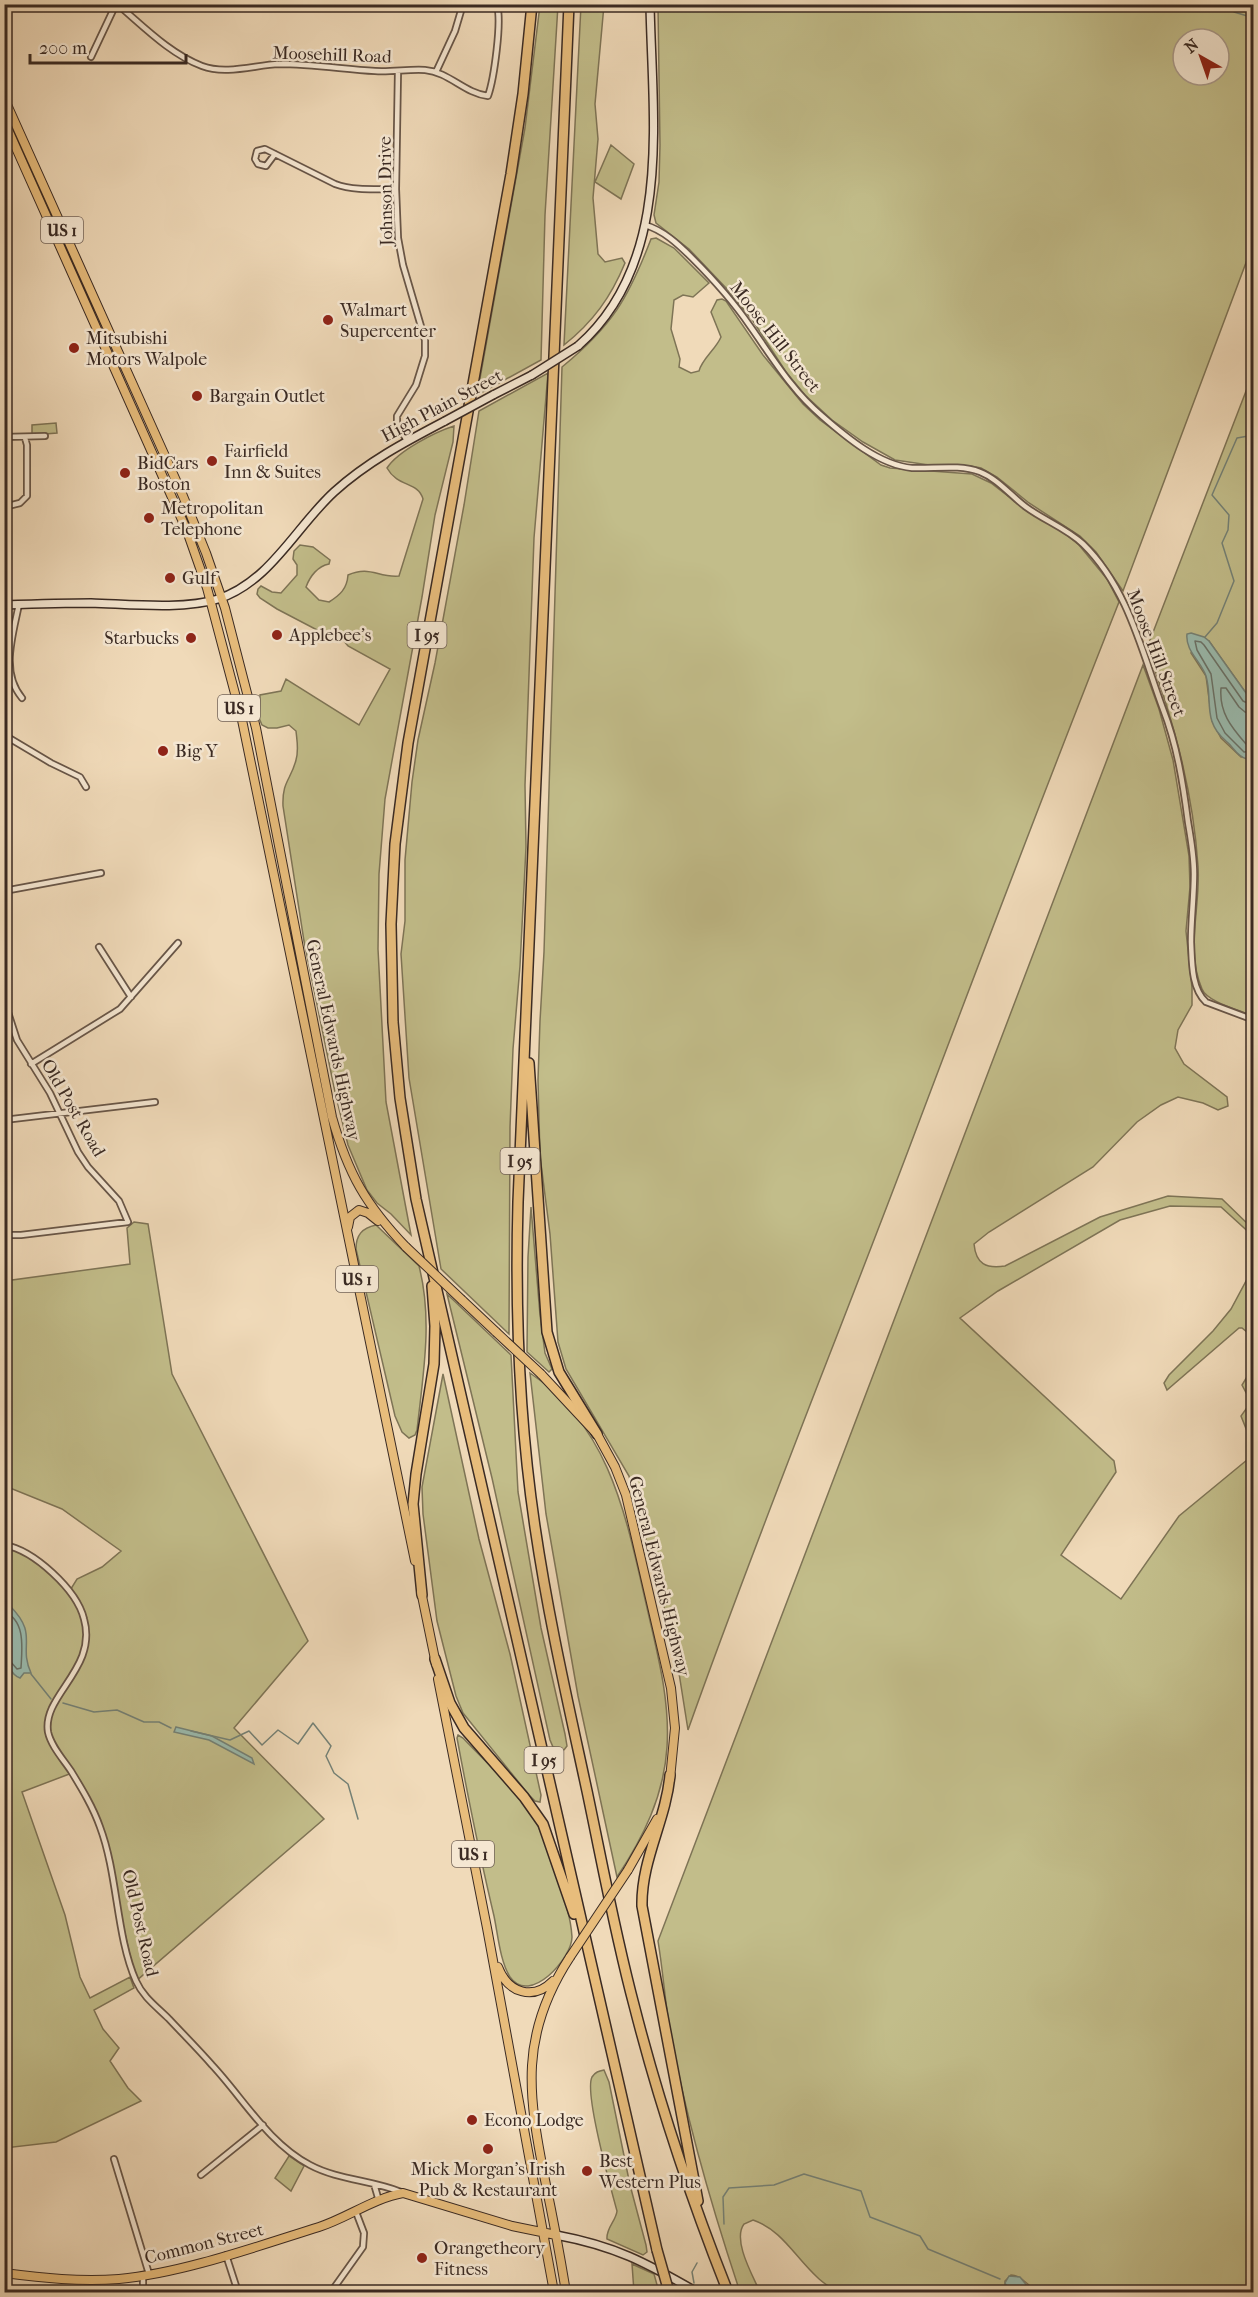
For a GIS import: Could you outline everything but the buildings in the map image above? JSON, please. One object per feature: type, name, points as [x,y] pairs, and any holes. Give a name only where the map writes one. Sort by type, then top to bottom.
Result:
[{"type":"highway","name":"I 95","points":[[532,4],[515,154],[410,733],[395,844],[391,935],[394,1041],[407,1149],[432,1269],[586,1945],[657,2250],[669,2292]]},
{"type":"highway","name":"I 95","points":[[569,4],[518,1223],[518,1344],[525,1445],[538,1546],[560,1665],[628,1983],[660,2100],[702,2224],[728,2292]]},
{"type":"highway","points":[[525,1033],[531,1083],[533,1142],[548,1337],[561,1376],[597,1434]]},
{"type":"highway","points":[[422,1595],[413,1504],[434,1364],[432,1269]]},
{"type":"highway","points":[[435,1659],[450,1703],[464,1728],[524,1797],[543,1824],[586,1945]]},
{"type":"highway","points":[[670,1775],[665,1809],[645,1869],[642,1906],[702,2224]]},
{"type":"main road","name":"High Plain Street","points":[[4,605],[157,604],[210,601],[242,588],[259,575],[315,511],[343,484],[372,462],[532,375],[578,346],[599,324],[623,289],[635,262],[645,225],[652,160],[650,4]]},
{"type":"main road","name":"US 1","points":[[4,98],[187,504],[221,597]]},
{"type":"main road","name":"US 1","points":[[4,121],[172,495],[201,570],[210,601]]},
{"type":"main road","name":"General Edwards Highway","points":[[221,597],[243,675],[330,1108],[343,1154],[364,1197],[393,1234],[541,1374],[597,1434],[615,1467],[626,1495],[668,1671],[675,1728],[670,1775],[663,1803],[652,1830],[628,1870],[558,1976],[538,2025],[531,2080],[533,2117],[566,2292]]},
{"type":"main road","name":"General Edwards Highway","points":[[210,601],[242,720],[422,1595],[487,1928],[554,2292]]},
{"type":"main road","points":[[348,1233],[350,1216],[361,1210],[370,1214],[393,1234]]},
{"type":"main road","points":[[487,1928],[499,1971],[505,1982],[512,1988],[522,1993],[537,1992],[549,1986],[558,1976]]},
{"type":"main road","name":"Old Post Road","points":[[403,2193],[512,2226],[595,2243],[625,2253],[697,2292]]},
{"type":"main road","name":"Common Street","points":[[4,2273],[69,2280],[113,2279],[146,2275],[319,2228],[379,2201],[403,2193]]},
{"type":"street","points":[[91,57],[116,4]]},
{"type":"street","name":"Moosehill Road","points":[[116,4],[161,41],[189,60],[207,67],[227,69],[289,64],[436,72],[471,92],[488,96],[499,22],[496,5]]},
{"type":"street","points":[[436,72],[455,31],[462,4]]},
{"type":"street","name":"Johnson Drive","points":[[398,71],[396,189],[400,253],[425,340],[425,356],[416,385],[397,416],[397,423],[407,441]]},
{"type":"street","points":[[275,154],[266,166],[258,164],[255,159],[256,154],[262,149],[275,154],[341,186],[355,189],[396,189]]},
{"type":"street","name":"Moose Hill Street","points":[[645,225],[670,239],[705,271],[742,315],[792,386],[836,428],[878,457],[894,465],[982,473],[1026,507],[1068,531],[1101,565],[1120,594],[1128,613],[1164,711],[1179,764],[1194,861],[1191,948],[1198,991],[1206,1002],[1254,1020]]},
{"type":"street","points":[[4,437],[45,436]]},
{"type":"street","points":[[4,507],[20,503],[27,496],[25,438]]},
{"type":"street","points":[[19,604],[11,649],[10,673],[14,688],[22,698]]},
{"type":"street","points":[[4,735],[80,777],[86,787]]},
{"type":"street","points":[[4,891],[101,873]]},
{"type":"street","points":[[31,1064],[120,1010],[178,943]]},
{"type":"street","points":[[99,947],[132,997]]},
{"type":"street","name":"Old Post Road","points":[[4,1000],[6,1016],[17,1040],[61,1114],[82,1159],[119,1201],[128,1222],[21,1235],[4,1234]]},
{"type":"street","points":[[4,1120],[155,1102]]},
{"type":"street","name":"Old Post Road","points":[[4,1545],[16,1547],[36,1559],[62,1584],[83,1613],[86,1643],[78,1667],[50,1714],[48,1733],[100,1827],[108,1853],[133,1971],[141,1990],[220,2073],[263,2125],[288,2149],[310,2165],[333,2174],[403,2193]]},
{"type":"street","points":[[201,2175],[263,2125]]},
{"type":"street","points":[[114,2159],[146,2275],[143,2292]]},
{"type":"street","points":[[374,2184],[379,2201]]},
{"type":"street","points":[[331,2292],[363,2247],[364,2234],[356,2212]]},
{"type":"street","points":[[226,2254],[238,2292]]},
{"type":"shaded area","points":[[540,5],[558,5],[545,215],[541,360],[477,395],[525,128]]},
{"type":"shaded area","points":[[581,5],[604,5],[595,104],[598,139],[593,198],[598,254],[605,262],[622,258],[625,263],[614,287],[600,308],[564,345]]},
{"type":"shaded area","points":[[658,5],[1253,5],[1253,244],[1123,591],[1096,552],[1080,536],[1029,503],[997,477],[981,468],[971,466],[929,465],[895,460],[863,442],[832,420],[805,395],[786,372],[753,321],[727,289],[689,249],[656,223],[654,215],[659,182]]},
{"type":"shaded area","points":[[611,145],[634,164],[621,199],[595,182]]},
{"type":"shaded area","points":[[656,238],[674,248],[709,283],[693,297],[683,295],[674,300],[671,329],[680,359],[679,367],[691,373],[699,371],[721,337],[711,312],[717,300],[726,301],[763,355],[803,404],[820,420],[881,465],[890,468],[972,474],[991,483],[1030,513],[1058,528],[1079,545],[1107,579],[1119,602],[769,1512],[688,1730],[675,1648],[629,1476],[566,1369],[558,1342],[550,1234],[540,1156],[538,1080],[562,367],[594,338],[617,310],[634,279],[651,239]]},
{"type":"shaded area","points":[[548,373],[534,538],[525,785],[526,847],[513,1049],[510,1127],[509,1334],[441,1269],[409,1078],[401,954],[405,921],[405,860],[418,740],[435,663],[479,411]]},
{"type":"shaded area","points":[[1253,373],[1253,718],[1251,700],[1209,641],[1191,653],[1206,676],[1212,721],[1221,738],[1241,757],[1253,756],[1253,1016],[1210,998],[1202,989],[1197,974],[1194,943],[1198,866],[1192,810],[1173,728],[1147,648]]},
{"type":"shaded area","points":[[56,423],[57,433],[32,435],[32,425]]},
{"type":"shaded area","points":[[454,426],[453,442],[435,515],[385,799],[379,874],[378,949],[386,1102],[411,1235],[377,1203],[367,1190],[348,1145],[304,941],[283,806],[285,786],[297,756],[296,731],[289,725],[268,728],[262,725],[259,718],[260,695],[281,691],[286,679],[359,725],[390,669],[348,646],[338,634],[319,631],[277,609],[257,594],[261,586],[272,592],[281,593],[297,575],[297,565],[293,559],[294,551],[300,545],[313,547],[330,560],[329,564],[315,572],[306,587],[319,600],[329,602],[336,597],[344,588],[348,575],[356,572],[368,571],[399,576],[423,499],[417,489],[397,479],[387,468],[399,455],[418,443]]},
{"type":"shaded area","points":[[1143,665],[1159,709],[1173,760],[1189,856],[1190,887],[1186,931],[1192,1005],[1178,1030],[1175,1048],[1184,1064],[1227,1097],[1228,1106],[1218,1110],[1203,1103],[1178,1097],[1161,1105],[1137,1122],[1093,1167],[989,1232],[974,1244],[975,1251],[980,1261],[987,1266],[1005,1266],[1100,1217],[1168,1196],[1222,1199],[1253,1229],[1253,1236],[1221,1207],[1170,1206],[1120,1220],[998,1291],[960,1318],[1114,1461],[1116,1472],[1061,1555],[1121,1599],[1179,1516],[1253,1455],[1253,2292],[1037,2292],[1022,2279],[1011,2275],[1005,2281],[1005,2286],[1010,2292],[836,2292],[817,2277],[772,2230],[753,2220],[744,2224],[740,2239],[745,2258],[760,2292],[740,2292],[710,2196],[684,2097],[670,2031],[658,1941]]},
{"type":"shaded area","points":[[531,1207],[540,1315],[545,1353],[552,1369],[549,1372],[527,1352]]},
{"type":"shaded area","points":[[134,1222],[148,1224],[172,1374],[308,1641],[234,1728],[324,1819],[136,1981],[100,1827],[72,1773],[22,1792],[65,1915],[80,1977],[90,1998],[130,1977],[134,1988],[94,2010],[103,2029],[119,2048],[110,2061],[128,2088],[141,2101],[56,2142],[5,2148],[5,1545],[36,1559],[69,1592],[77,1579],[102,1567],[121,1551],[62,1509],[5,1486],[5,1281],[130,1264],[127,1228]]},
{"type":"shaded area","points":[[376,1225],[419,1266],[423,1286],[426,1327],[424,1368],[417,1430],[415,1435],[409,1438],[402,1432],[395,1416],[356,1249],[361,1233]]},
{"type":"shaded area","points":[[1253,1268],[1253,1337],[1239,1328],[1167,1390],[1164,1383],[1169,1375],[1213,1331],[1231,1309]]},
{"type":"shaded area","points":[[447,1294],[511,1355],[518,1492],[541,1628],[565,1734],[567,1746],[564,1750],[553,1747],[550,1740],[492,1478]]},
{"type":"shaded area","points":[[1253,1367],[1253,1446],[1241,1416],[1251,1402],[1242,1385]]},
{"type":"shaded area","points":[[530,1373],[558,1396],[580,1421],[598,1450],[612,1480],[632,1545],[662,1679],[667,1713],[667,1747],[662,1782],[651,1816],[617,1877],[578,1696],[546,1514]]},
{"type":"shaded area","points":[[443,1374],[479,1539],[510,1654],[541,1795],[540,1802],[535,1801],[529,1795],[463,1713],[456,1696],[437,1621],[423,1514],[422,1487]]},
{"type":"shaded area","points":[[458,1735],[502,1777],[528,1809],[545,1842],[558,1879],[567,1908],[572,1937],[570,1946],[558,1967],[538,1983],[528,1986],[518,1984],[510,1977],[502,1956],[470,1805]]},
{"type":"shaded area","points":[[604,2070],[609,2082],[630,2185],[646,2245],[647,2252],[643,2255],[607,2239],[617,2211],[599,2142],[591,2086],[593,2075]]},
{"type":"shaded area","points":[[289,2156],[304,2166],[291,2191],[275,2178]]},
{"type":"shaded area","points":[[632,2264],[654,2274],[659,2292],[634,2292]]},
{"type":"water","points":[[1191,633],[1209,641],[1251,700],[1254,718],[1254,756],[1247,759],[1240,756],[1214,726],[1206,676],[1188,646],[1187,634]]},
{"type":"water","points":[[5,1606],[10,1606],[19,1616],[26,1633],[26,1655],[31,1673],[24,1673],[20,1678],[9,1667],[6,1657]]},
{"type":"water","points":[[176,1727],[212,1736],[252,1758],[254,1764],[209,1740],[174,1732]]},
{"type":"water","points":[[1009,2276],[1020,2277],[1028,2287],[1037,2292],[1010,2292],[1005,2283]]},
{"type":"waterway","points":[[1234,4],[1234,12],[1254,18]]},
{"type":"waterway","points":[[1205,637],[1217,623],[1234,581],[1222,543],[1228,530],[1229,515],[1212,495],[1237,438],[1254,435]]},
{"type":"waterway","points":[[31,1674],[51,1699]]},
{"type":"waterway","points":[[63,1703],[94,1712],[117,1710],[144,1722],[159,1722],[171,1728]]},
{"type":"waterway","points":[[191,1731],[230,1740],[249,1731],[262,1745],[278,1730],[298,1744],[313,1723],[331,1746],[326,1756],[334,1773],[348,1784],[358,1819]]},
{"type":"waterway","points":[[724,2224],[723,2197],[729,2188],[774,2185],[804,2174],[861,2191],[870,2217],[920,2236],[928,2249],[1000,2279]]},
{"type":"waterway","points":[[694,2283],[692,2272],[697,2263]]},
{"type":"place","name":"Walmart Supercenter","points":[[328,320]]},
{"type":"place","name":"Mitsubishi Motors Walpole","points":[[74,348]]},
{"type":"place","name":"Bargain Outlet","points":[[197,396]]},
{"type":"place","name":"Fairfield Inn & Suites","points":[[212,461]]},
{"type":"place","name":"BidCars Boston","points":[[125,473]]},
{"type":"place","name":"Metropolitan Telephone","points":[[149,518]]},
{"type":"place","name":"Gulf","points":[[170,578]]},
{"type":"place","name":"Applebee's","points":[[277,635]]},
{"type":"place","name":"Starbucks","points":[[191,638]]},
{"type":"place","name":"Big Y","points":[[163,751]]},
{"type":"place","name":"Econo Lodge","points":[[472,2120]]},
{"type":"place","name":"Mick Morgan's Irish Pub & Restaurant","points":[[488,2149]]},
{"type":"place","name":"Best Western Plus","points":[[587,2171]]},
{"type":"place","name":"Orangetheory Fitness","points":[[422,2258]]}]
